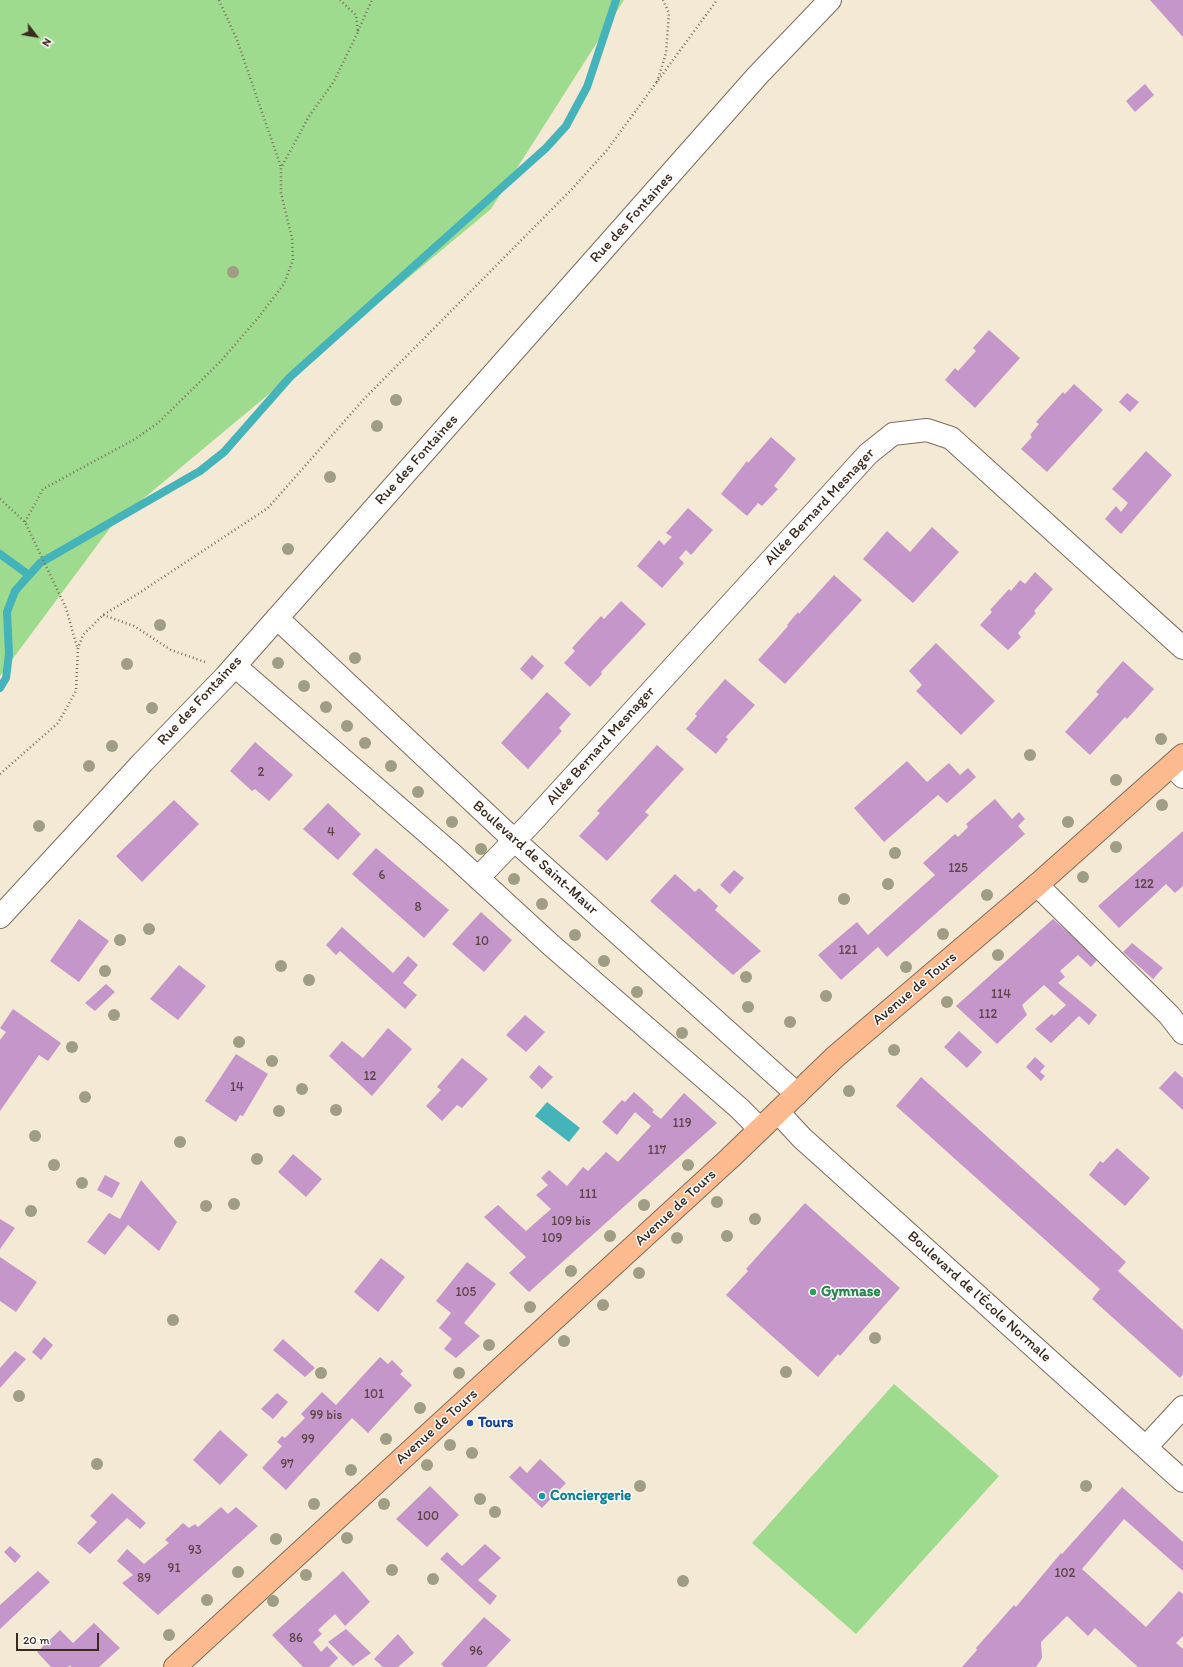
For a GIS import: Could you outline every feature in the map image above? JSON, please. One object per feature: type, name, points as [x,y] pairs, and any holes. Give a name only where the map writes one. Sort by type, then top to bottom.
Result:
[{"type":"main road","name":"Avenue de Tours","points":[[175,1667],[760,1129],[835,1057],[1179,766]]},
{"type":"street","name":"Rue des Fontaines","points":[[0,918],[143,762],[235,666],[758,75],[830,0]]},
{"type":"street","name":"Allée Bernard Mesnager","points":[[478,878],[868,454],[893,434],[927,430],[951,438],[1183,648]]},
{"type":"street","name":"Boulevard de Saint-Maur","points":[[277,618],[514,840],[797,1094]]},
{"type":"street","points":[[235,666],[478,878],[551,945],[739,1108],[760,1129]]},
{"type":"street","points":[[1037,885],[1169,1015],[1183,1033]]},
{"type":"street","name":"Boulevard de l'École Normale","points":[[778,1112],[802,1138],[1183,1481]]},
{"type":"street","points":[[1146,1447],[1183,1407]]},
{"type":"path","points":[[25,522],[43,488],[135,439],[158,423],[220,362],[258,318],[284,284],[293,260],[292,238],[282,193],[281,168],[237,40],[219,0]]},
{"type":"path","points":[[340,0],[356,15],[358,32]]},
{"type":"path","points":[[281,168],[308,118],[334,81],[372,0]]},
{"type":"path","points":[[656,86],[666,53],[669,13],[663,0]]},
{"type":"path","points":[[0,774],[58,724],[76,691],[78,648],[83,635],[103,614],[136,595],[268,508],[364,399],[572,189],[607,150],[656,86],[717,0]]},
{"type":"path","points":[[0,499],[25,522],[66,608],[78,648]]},
{"type":"path","points":[[103,614],[134,626],[171,650],[198,661],[235,666]]},
{"type":"green space","points":[[0,0],[624,0],[491,209],[113,524],[0,676]]},
{"type":"green space","points":[[894,1384],[999,1476],[856,1634],[752,1543]]},
{"type":"water","points":[[547,1102],[580,1128],[569,1142],[535,1116]]},
{"type":"building","points":[[1150,0],[1183,0],[1183,37],[1158,9]]},
{"type":"building","points":[[1145,84],[1154,95],[1135,112],[1126,101]]},
{"type":"building","points":[[989,330],[1020,358],[975,408],[945,380],[955,368],[958,371],[976,351],[973,348]]},
{"type":"building","points":[[1074,384],[1103,410],[1047,472],[1021,449],[1032,437],[1030,435],[1039,424],[1036,422],[1063,392],[1065,394]]},
{"type":"building","points":[[1127,393],[1139,402],[1130,412],[1119,402]]},
{"type":"building","points":[[771,437],[796,459],[774,486],[778,489],[762,506],[758,503],[747,516],[721,494],[747,461],[748,463]]},
{"type":"building","points":[[1146,451],[1172,475],[1121,534],[1105,519],[1116,506],[1121,512],[1128,503],[1112,489]]},
{"type":"building","points":[[688,508],[713,530],[691,555],[686,550],[679,558],[684,563],[662,588],[637,566],[659,540],[664,545],[672,537],[666,533]]},
{"type":"building","points":[[932,527],[959,552],[913,603],[863,559],[887,531],[910,552]]},
{"type":"building","points":[[1035,572],[1053,589],[1034,611],[1036,613],[1018,633],[1021,637],[1008,650],[980,625],[992,612],[990,610],[1009,589],[1011,591],[1020,580],[1025,584]]},
{"type":"building","points":[[834,575],[862,600],[785,684],[758,660],[788,626],[787,625],[798,612],[799,614]]},
{"type":"building","points":[[621,601],[646,624],[601,672],[602,674],[590,687],[564,663],[575,651],[572,648],[601,616],[604,619]]},
{"type":"building","points":[[936,643],[995,701],[961,735],[916,691],[922,685],[909,671]]},
{"type":"building","points":[[532,655],[544,666],[532,680],[520,669]]},
{"type":"building","points":[[1123,661],[1154,689],[1127,719],[1125,717],[1090,755],[1065,732],[1099,694],[1096,692]]},
{"type":"building","points":[[725,679],[755,705],[726,737],[728,739],[716,754],[686,729],[697,716],[695,714]]},
{"type":"building","points":[[547,692],[571,714],[559,728],[562,731],[528,769],[501,743]]},
{"type":"building","points":[[255,742],[293,775],[269,801],[255,789],[252,791],[230,771]]},
{"type":"building","points":[[657,745],[684,769],[645,812],[649,815],[607,861],[579,836],[600,813],[597,811]]},
{"type":"building","points":[[907,761],[927,782],[949,763],[960,775],[968,768],[976,777],[947,803],[938,795],[884,842],[854,808]]},
{"type":"building","points":[[995,799],[1012,819],[1019,812],[1025,819],[1018,826],[1025,834],[887,957],[878,947],[841,980],[818,955],[857,922],[868,935],[935,875],[923,863],[955,834],[958,837],[968,827],[966,824]]},
{"type":"building","points":[[174,800],[199,824],[142,882],[116,856]]},
{"type":"building","points":[[328,803],[361,834],[338,860],[303,829]]},
{"type":"building","points":[[1183,831],[1183,886],[1175,893],[1166,884],[1119,928],[1098,906]]},
{"type":"building","points":[[376,848],[449,910],[424,938],[352,874]]},
{"type":"building","points":[[734,870],[744,878],[730,894],[720,885]]},
{"type":"building","points":[[675,874],[695,892],[699,888],[718,906],[715,910],[761,951],[733,975],[650,901]]},
{"type":"building","points":[[481,912],[512,940],[484,972],[452,944]]},
{"type":"building","points":[[79,919],[109,941],[79,982],[50,961]]},
{"type":"building","points":[[1053,919],[1098,959],[1091,967],[1078,955],[1060,971],[1065,977],[1058,983],[1097,1015],[1089,1025],[1079,1016],[1051,1043],[1035,1029],[1052,1014],[1054,1016],[1066,1005],[1044,985],[1022,1005],[1027,1015],[997,1044],[956,1006]]},
{"type":"building","points":[[342,927],[393,973],[408,956],[418,965],[403,983],[417,995],[405,1009],[340,951],[336,955],[326,945]]},
{"type":"building","points":[[1132,943],[1163,968],[1153,979],[1123,952]]},
{"type":"building","points":[[179,965],[206,986],[178,1020],[150,999]]},
{"type":"building","points":[[106,984],[115,992],[95,1011],[85,1003]]},
{"type":"building","points":[[13,1009],[61,1043],[48,1061],[39,1055],[0,1111],[0,1040],[6,1032],[0,1028]]},
{"type":"building","points":[[525,1015],[545,1032],[526,1052],[506,1035]]},
{"type":"building","points":[[388,1028],[412,1049],[372,1096],[329,1056],[342,1041],[363,1058]]},
{"type":"building","points":[[959,1031],[982,1052],[967,1068],[944,1047]]},
{"type":"building","points":[[236,1054],[268,1074],[243,1116],[240,1115],[236,1122],[205,1101]]},
{"type":"building","points":[[1035,1057],[1045,1066],[1040,1072],[1045,1076],[1041,1081],[1026,1067]]},
{"type":"building","points":[[462,1058],[488,1079],[462,1108],[457,1105],[442,1121],[426,1106],[441,1090],[437,1087]]},
{"type":"building","points":[[539,1065],[553,1077],[542,1089],[529,1077]]},
{"type":"building","points":[[1175,1071],[1183,1078],[1183,1110],[1159,1088]]},
{"type":"building","points":[[921,1077],[1126,1262],[1118,1271],[1183,1330],[1183,1374],[1180,1378],[1092,1299],[1100,1289],[896,1106]]},
{"type":"building","points":[[634,1092],[654,1110],[652,1112],[661,1119],[684,1093],[717,1123],[529,1292],[509,1273],[526,1257],[484,1217],[498,1205],[526,1231],[551,1209],[536,1195],[548,1185],[541,1178],[549,1170],[567,1186],[583,1167],[588,1171],[606,1152],[618,1162],[651,1126],[635,1112],[617,1135],[602,1122],[622,1100],[625,1102]]},
{"type":"building","points":[[1117,1148],[1150,1178],[1125,1206],[1089,1175],[1100,1161],[1103,1163]]},
{"type":"building","points":[[293,1154],[322,1179],[306,1197],[278,1172]]},
{"type":"building","points":[[105,1175],[120,1183],[112,1198],[97,1190]]},
{"type":"building","points":[[141,1180],[177,1222],[159,1251],[128,1225],[105,1255],[87,1242],[109,1213],[120,1219]]},
{"type":"building","name":"Gymnase","points":[[805,1203],[900,1288],[840,1356],[838,1354],[818,1377],[726,1295],[748,1271],[746,1269]]},
{"type":"building","points":[[0,1219],[15,1228],[0,1249]]},
{"type":"building","points":[[0,1257],[37,1282],[16,1312],[0,1301]]},
{"type":"building","points":[[381,1258],[405,1277],[378,1312],[354,1292]]},
{"type":"building","points":[[467,1262],[496,1284],[464,1323],[480,1336],[456,1358],[444,1349],[452,1339],[439,1328],[451,1313],[436,1301]]},
{"type":"building","points":[[44,1337],[53,1345],[41,1360],[32,1352]]},
{"type":"building","points":[[283,1339],[315,1368],[305,1377],[273,1350]]},
{"type":"building","points":[[15,1351],[26,1359],[0,1388],[0,1368]]},
{"type":"building","points":[[380,1357],[388,1364],[392,1360],[403,1371],[400,1374],[412,1385],[368,1433],[352,1418],[286,1490],[262,1468],[282,1446],[277,1442],[282,1436],[285,1438],[305,1418],[301,1414],[322,1392],[336,1405]]},
{"type":"building","points":[[277,1393],[288,1402],[273,1419],[261,1409]]},
{"type":"building","points":[[220,1430],[248,1455],[220,1485],[193,1460]]},
{"type":"building","name":"Conciergerie","points":[[540,1459],[566,1483],[542,1508],[509,1477],[520,1466],[527,1473]]},
{"type":"building","points":[[430,1486],[459,1515],[427,1547],[396,1519]]},
{"type":"building","points":[[1122,1487],[1183,1542],[1183,1571],[1124,1519],[1082,1569],[1146,1627],[1179,1591],[1183,1594],[1183,1636],[1176,1643],[1183,1649],[1183,1667],[1138,1667],[1095,1628],[1088,1636],[1067,1616],[1041,1642],[1042,1658],[1036,1667],[962,1667],[977,1650],[976,1648],[1014,1605],[1016,1607],[1061,1553],[1062,1554]]},
{"type":"building","points":[[112,1493],[146,1523],[140,1529],[127,1518],[90,1554],[77,1543],[97,1522],[90,1516]]},
{"type":"building","points":[[221,1507],[228,1514],[236,1507],[258,1526],[158,1615],[122,1583],[133,1575],[117,1561],[127,1549],[144,1564],[169,1543],[165,1540],[183,1523],[189,1528],[195,1524],[198,1527]]},
{"type":"building","points":[[485,1544],[501,1558],[478,1580],[497,1596],[490,1605],[440,1559],[447,1552],[462,1566]]},
{"type":"building","points":[[10,1546],[21,1556],[15,1563],[4,1552]]},
{"type":"building","points":[[38,1571],[50,1582],[0,1629],[0,1605]]},
{"type":"building","points":[[343,1571],[370,1602],[345,1626],[335,1614],[318,1630],[322,1634],[313,1642],[321,1652],[327,1646],[338,1658],[329,1667],[303,1667],[272,1635]]},
{"type":"building","points":[[484,1617],[511,1640],[486,1667],[444,1667],[441,1664]]},
{"type":"building","points":[[94,1623],[120,1648],[99,1667],[71,1667],[70,1665],[68,1667],[51,1667],[37,1652],[60,1630],[73,1643]]},
{"type":"building","points":[[346,1629],[371,1653],[353,1666],[328,1642]]},
{"type":"building","points":[[398,1634],[414,1653],[398,1667],[383,1667],[374,1659]]},
{"type":"waterway","points":[[0,688],[6,678],[9,654],[7,612],[15,591],[40,563],[200,471],[224,452],[290,377],[546,148],[566,126],[587,87],[616,0]]},
{"type":"waterway","points":[[0,554],[29,575]]},
{"type":"place","name":"Gymnase","points":[[813,1292]]},
{"type":"place","name":"Tours","points":[[470,1423]]},
{"type":"place","name":"Conciergerie","points":[[542,1496]]}]
